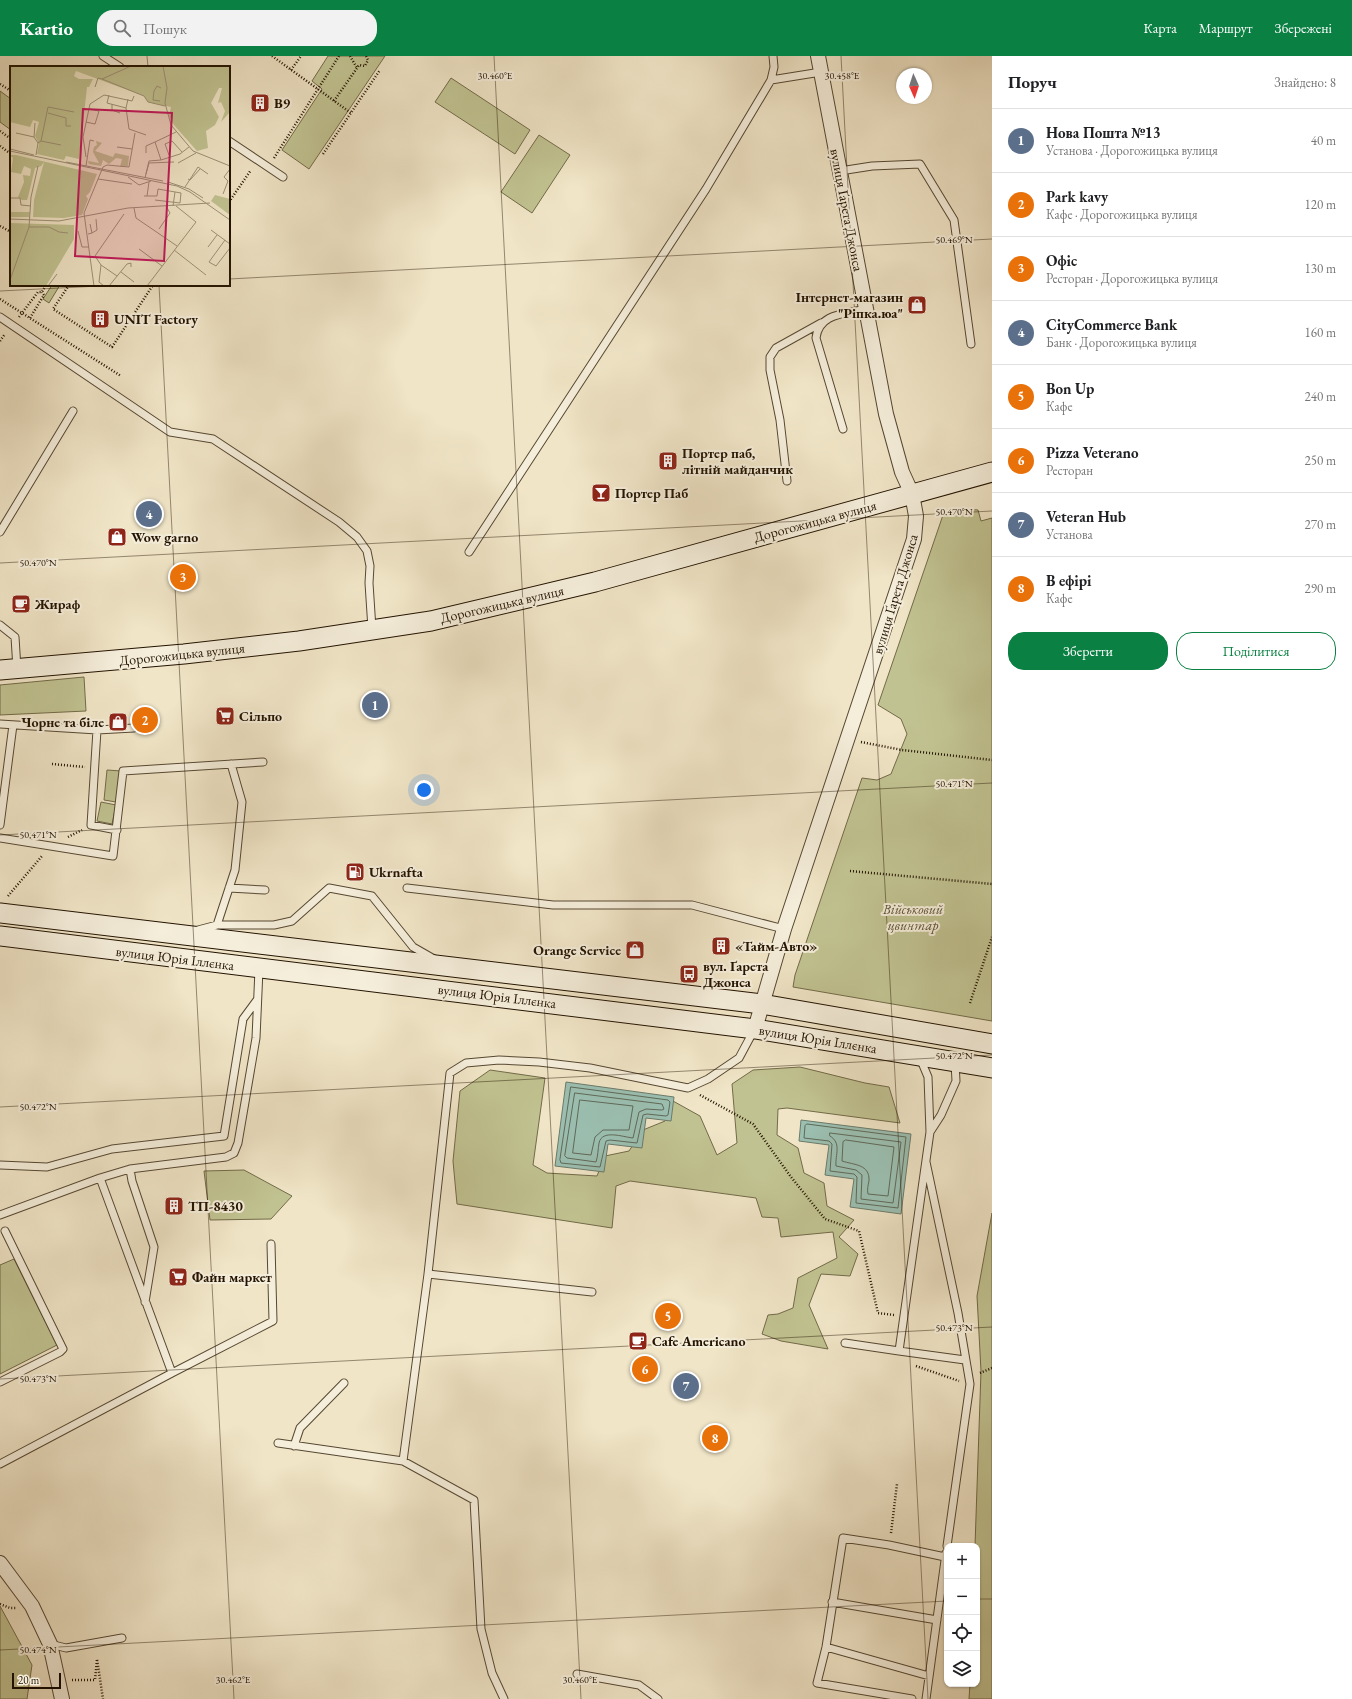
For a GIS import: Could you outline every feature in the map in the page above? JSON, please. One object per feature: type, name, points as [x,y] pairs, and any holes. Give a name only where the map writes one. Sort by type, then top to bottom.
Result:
[{"type":"main road","name":"Дорогожицька вулиця","points":[[9,669],[184,654],[372,631],[431,621],[595,582],[992,472]]},
{"type":"main road","name":"вулиця Юрія Іллєнка","points":[[0,913],[762,1004],[992,1044]]},
{"type":"main road","name":"вулиця Юрія Іллєнка","points":[[0,936],[755,1029],[992,1068]]},
{"type":"street","name":"вулиця Ґарета Джонса","points":[[755,1029],[784,929],[914,538],[916,516],[912,494],[902,472],[886,414],[818,56]]},
{"type":"street","points":[[0,1563],[32,1606],[50,1644],[62,1699]]},
{"type":"lane","points":[[103,56],[118,66]]},
{"type":"lane","points":[[469,552],[706,189],[771,80],[774,67],[773,56]]},
{"type":"lane","points":[[771,80],[821,72]]},
{"type":"lane","points":[[230,142],[283,177]]},
{"type":"lane","points":[[840,171],[872,166],[920,164],[954,220],[971,344]]},
{"type":"lane","points":[[787,481],[780,420],[770,370],[770,357],[776,348],[831,317],[866,309]]},
{"type":"lane","points":[[0,317],[170,432],[213,438],[339,522],[357,537],[367,551],[370,566],[369,583],[372,631]]},
{"type":"lane","points":[[821,323],[816,338],[843,429]]},
{"type":"lane","points":[[0,532],[73,411]]},
{"type":"lane","points":[[0,624],[15,637],[9,669]]},
{"type":"lane","points":[[0,724],[97,730],[134,728]]},
{"type":"lane","points":[[0,824],[13,725]]},
{"type":"lane","points":[[97,730],[91,825],[117,830]]},
{"type":"lane","points":[[0,838],[113,856],[123,771],[263,762]]},
{"type":"lane","points":[[217,925],[235,870],[242,802],[231,764]]},
{"type":"lane","points":[[229,888],[265,890]]},
{"type":"lane","points":[[181,935],[217,925],[274,925],[292,921],[329,888],[372,896],[413,947],[448,967]]},
{"type":"lane","points":[[407,888],[552,905],[692,905],[784,929]]},
{"type":"lane","points":[[0,1215],[100,1178],[130,1169],[226,1157],[234,1153],[238,1143],[256,1038],[259,969]]},
{"type":"lane","points":[[0,1165],[47,1167],[112,1149],[224,1136],[243,1019],[258,1000]]},
{"type":"lane","points":[[403,1461],[428,1274],[450,1073],[466,1062],[499,1060],[539,1062],[597,1069],[688,1088],[708,1079],[739,1058],[755,1029]]},
{"type":"lane","points":[[899,1351],[930,1132],[928,1077],[919,1056]]},
{"type":"lane","points":[[930,1132],[941,1115],[956,1081],[954,1062]]},
{"type":"lane","points":[[926,1162],[958,1313],[970,1384],[947,1543]]},
{"type":"lane","points":[[130,1169],[132,1181],[154,1247],[146,1302]]},
{"type":"lane","points":[[100,1178],[172,1373]]},
{"type":"lane","points":[[0,1382],[60,1352],[63,1349],[5,1231]]},
{"type":"lane","points":[[0,1464],[273,1321],[272,1244]]},
{"type":"lane","points":[[428,1274],[592,1292]]},
{"type":"lane","points":[[845,1343],[965,1360]]},
{"type":"lane","points":[[294,1446],[300,1428],[344,1383]]},
{"type":"lane","points":[[278,1444],[403,1461],[474,1500],[481,1629],[492,1673],[504,1699]]},
{"type":"lane","points":[[912,1699],[817,1683],[826,1647],[843,1538],[889,1545],[944,1557]]},
{"type":"lane","points":[[926,1699],[944,1571]]},
{"type":"lane","points":[[832,1602],[937,1620]]},
{"type":"lane","points":[[50,1644],[66,1648],[122,1638]]},
{"type":"lane","points":[[826,1647],[929,1676]]},
{"type":"lane","points":[[577,1674],[639,1685],[658,1699]]},
{"type":"path","points":[[272,56],[350,113]]},
{"type":"path","points":[[291,70],[301,56]]},
{"type":"path","points":[[268,167],[319,90],[339,56]]},
{"type":"path","points":[[350,56],[357,68]]},
{"type":"path","points":[[334,101],[359,65],[364,66],[368,60],[366,56]]},
{"type":"path","points":[[323,154],[380,70]]},
{"type":"path","points":[[0,84],[10,91]]},
{"type":"path","points":[[0,131],[10,138]]},
{"type":"path","points":[[0,146],[10,153]]},
{"type":"path","points":[[230,201],[258,160]]},
{"type":"path","points":[[0,226],[10,231]]},
{"type":"path","points":[[30,318],[44,295],[42,292],[45,286]]},
{"type":"path","points":[[68,286],[53,309],[112,347],[151,286]]},
{"type":"path","points":[[24,313],[38,292],[42,292]]},
{"type":"path","points":[[0,299],[121,376]]},
{"type":"path","points":[[860,742],[902,750],[992,760]]},
{"type":"path","points":[[52,764],[95,768]]},
{"type":"path","points":[[850,871],[992,884]]},
{"type":"path","points":[[970,1003],[992,937]]},
{"type":"path","points":[[688,1088],[753,1124],[791,1177],[825,1218],[859,1231],[878,1313],[904,1317]]},
{"type":"path","points":[[912,1365],[970,1384],[981,1371],[992,1368]]},
{"type":"path","points":[[889,1545],[897,1484]]},
{"type":"path","points":[[58,1680],[95,1680],[97,1659],[103,1699]]},
{"type":"green space","points":[[328,56],[385,56],[309,169],[282,150],[322,89],[312,81]]},
{"type":"green space","points":[[451,78],[530,130],[515,154],[435,102]]},
{"type":"green space","points":[[0,91],[10,98],[10,129],[0,122]]},
{"type":"green space","points":[[539,135],[570,155],[532,213],[501,192]]},
{"type":"green space","points":[[51,286],[59,286],[49,303],[43,299]]},
{"type":"green space","name":"Військовий цвинтар","points":[[966,509],[978,510],[981,521],[992,518],[992,1021],[793,987],[795,975],[862,778],[877,780],[891,774],[907,734],[901,719],[878,705],[943,515]]},
{"type":"green space","points":[[84,677],[86,711],[0,715],[0,685]]},
{"type":"green space","points":[[107,770],[121,771],[116,802],[104,800]]},
{"type":"green space","points":[[101,802],[116,805],[112,824],[97,821]]},
{"type":"green space","points":[[800,1067],[865,1083],[889,1087],[900,1123],[787,1108],[778,1109],[777,1135],[798,1148],[804,1173],[824,1183],[827,1206],[854,1220],[839,1237],[858,1254],[850,1276],[821,1274],[809,1305],[828,1349],[781,1341],[762,1334],[768,1315],[778,1314],[793,1308],[798,1278],[837,1258],[833,1232],[781,1237],[778,1218],[762,1217],[756,1198],[630,1181],[616,1186],[612,1228],[457,1204],[453,1161],[460,1091],[490,1070],[545,1078],[533,1165],[547,1173],[597,1176],[605,1156],[629,1151],[643,1130],[665,1121],[673,1101],[700,1116],[717,1155],[737,1143],[732,1084],[753,1070]]},
{"type":"green space","points":[[244,1170],[292,1196],[271,1219],[210,1220],[204,1171]]},
{"type":"green space","points":[[992,1213],[992,1699],[969,1699],[970,1687],[980,1687],[980,1543],[975,1543],[981,1371],[977,1296]]},
{"type":"green space","points":[[14,1259],[57,1345],[0,1374],[0,1265]]},
{"type":"green space","points":[[0,1606],[32,1665],[27,1699],[0,1699]]},
{"type":"water","points":[[566,1082],[674,1097],[671,1121],[646,1118],[642,1148],[608,1144],[604,1172],[555,1166]]},
{"type":"water","points":[[801,1120],[911,1134],[901,1214],[850,1207],[854,1179],[825,1175],[829,1145],[799,1141]]},
{"type":"place","name":"B9","points":[[260,103]]},
{"type":"place","name":"Інтернет-магазин \"Ріпка.юа\"","points":[[917,305]]},
{"type":"place","name":"UNIT Factory","points":[[100,319]]},
{"type":"place","name":"Портер паб, літній майданчик","points":[[668,461]]},
{"type":"place","name":"Портер Паб","points":[[601,493]]},
{"type":"place","name":"CityCommerce Bank","points":[[149,514]]},
{"type":"place","name":"Wow garno","points":[[117,537]]},
{"type":"place","name":"Офіс","points":[[183,577]]},
{"type":"place","name":"Жираф","points":[[21,604]]},
{"type":"place","name":"Нова Пошта №13","points":[[375,705]]},
{"type":"place","name":"Сільпо","points":[[225,716]]},
{"type":"place","name":"Park kavy","points":[[145,720]]},
{"type":"place","name":"Чорне та біле","points":[[118,722]]},
{"type":"place","name":"Ukrnafta","points":[[355,872]]},
{"type":"place","name":"«Тайм-Авто»","points":[[721,946]]},
{"type":"place","name":"Orange Service","points":[[635,950]]},
{"type":"place","name":"вул. Ґарета Джонса","points":[[689,974]]},
{"type":"place","name":"ТП-8430","points":[[174,1206]]},
{"type":"place","name":"Файн маркет","points":[[178,1277]]},
{"type":"place","name":"Bon Up","points":[[668,1316]]},
{"type":"place","name":"Cafe Americano","points":[[638,1341]]},
{"type":"place","name":"Pizza Veterano","points":[[645,1369]]},
{"type":"place","name":"Veteran Hub","points":[[686,1386]]},
{"type":"place","name":"В ефірі","points":[[715,1438]]}]
